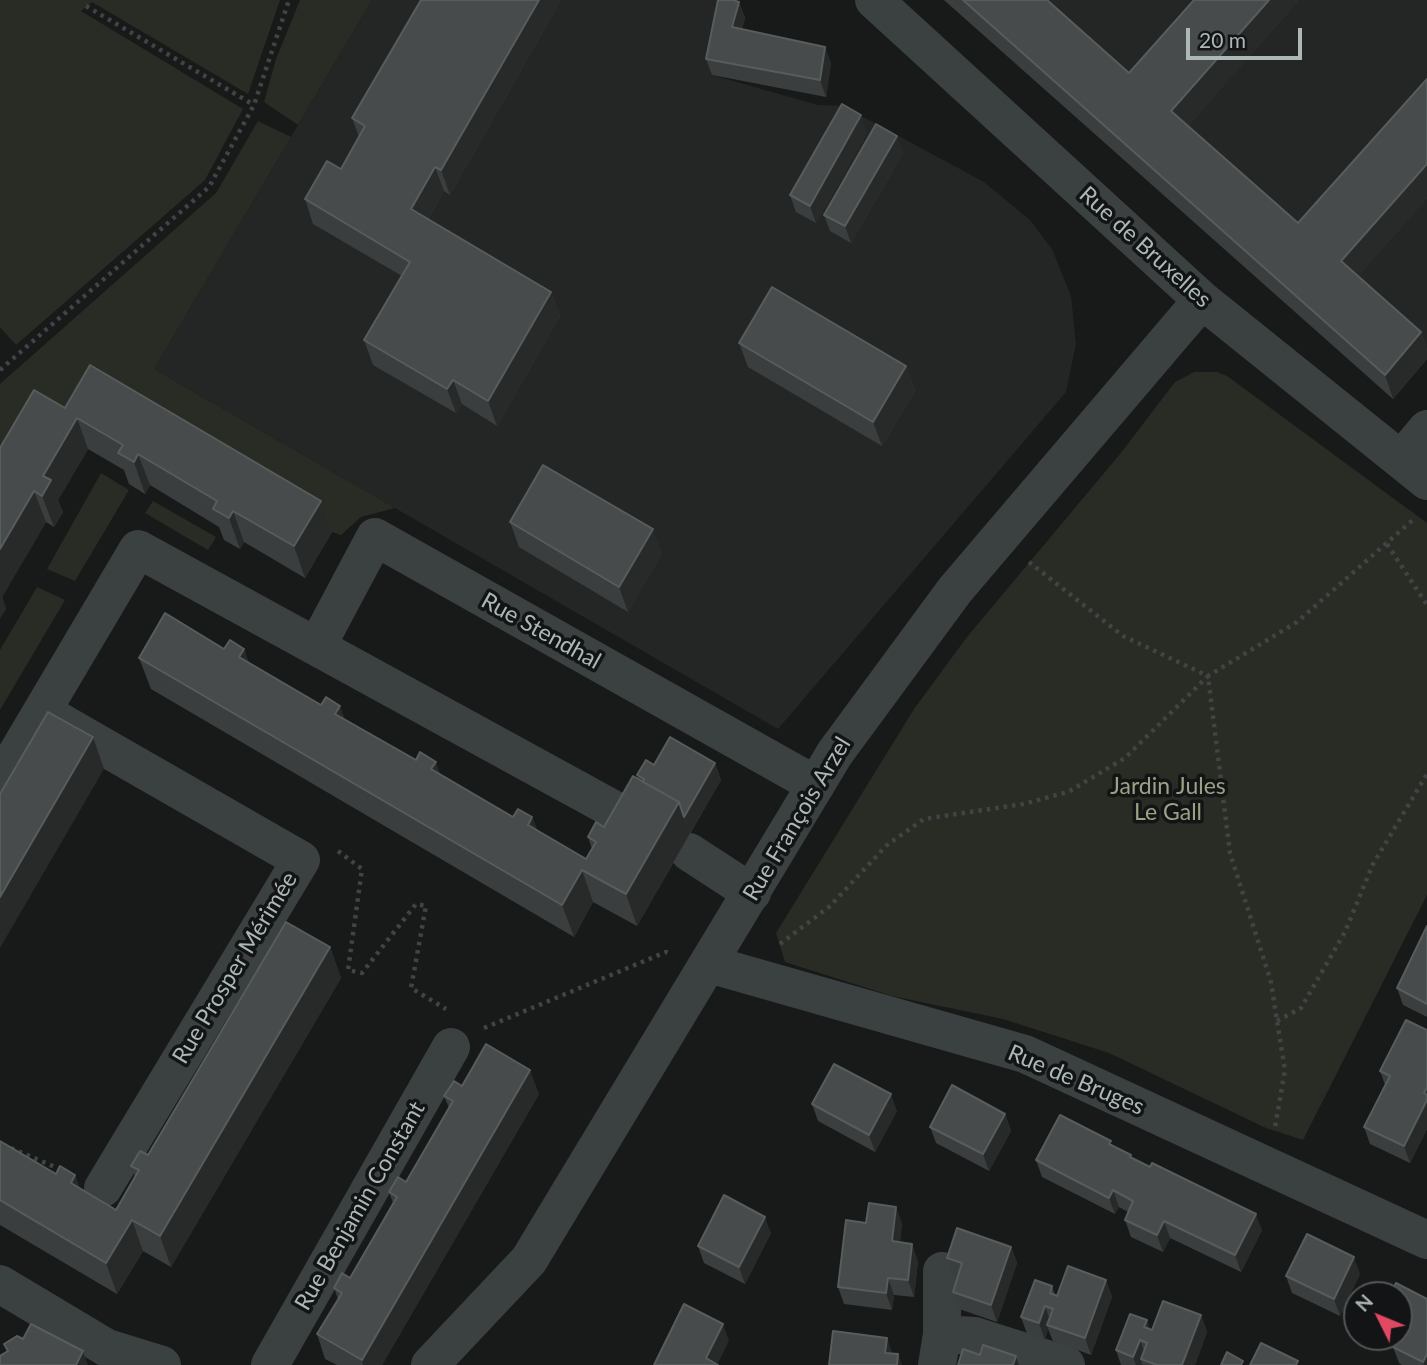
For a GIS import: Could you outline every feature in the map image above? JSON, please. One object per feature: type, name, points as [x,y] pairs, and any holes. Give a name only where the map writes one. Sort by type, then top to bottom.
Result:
[{"type":"street","name":"Rue de Bruxelles","points":[[874,0],[1202,300],[1416,485]]},
{"type":"street","name":"Rue François Arzel","points":[[430,1365],[529,1260],[835,753],[954,590],[1202,300]]},
{"type":"street","points":[[1416,485],[1427,429]]},
{"type":"street","name":"Rue Stendhal","points":[[317,646],[374,537],[816,785]]},
{"type":"street","points":[[0,782],[138,550],[631,819]]},
{"type":"street","name":"Rue Prosper Mérimée","points":[[43,712],[301,860],[103,1188]]},
{"type":"street","points":[[690,852],[752,893]]},
{"type":"street","name":"Rue de Bruges","points":[[709,964],[1025,1054],[1427,1240]]},
{"type":"street","name":"Rue Benjamin Constant","points":[[270,1365],[461,1030]]},
{"type":"street","points":[[942,1271],[939,1350],[975,1336],[1066,1365]]},
{"type":"street","points":[[0,1284],[107,1348],[162,1365]]},
{"type":"path","points":[[0,370],[209,187],[254,105],[289,0]]},
{"type":"path","points":[[86,6],[254,105]]},
{"type":"path","points":[[751,976],[779,944],[829,907],[887,845],[924,819],[1023,804],[1068,792],[1125,758],[1208,676],[1297,622],[1387,544],[1416,485]]},
{"type":"path","points":[[999,538],[1123,636],[1208,676]]},
{"type":"path","points":[[1387,544],[1427,605]]},
{"type":"path","points":[[1208,676],[1230,853],[1271,982],[1284,1070],[1265,1165]]},
{"type":"path","points":[[1277,1021],[1301,1008],[1345,932],[1373,863],[1427,774]]},
{"type":"path","points":[[301,860],[336,849],[362,869],[348,970],[362,973],[416,904],[426,906],[411,988],[461,1030],[666,952],[709,964]]},
{"type":"path","points":[[0,1156],[6,1146],[103,1188]]},
{"type":"shaded area","points":[[372,0],[728,0],[712,75],[818,105],[843,106],[984,182],[1030,220],[1052,249],[1071,296],[1076,344],[1066,392],[778,729],[154,369]]},
{"type":"shaded area","points":[[944,0],[1427,0],[1427,359],[1393,399]]},
{"type":"green space","points":[[0,0],[280,0],[248,94],[92,2],[81,11],[243,109],[205,180],[16,345],[0,327]]},
{"type":"green space","points":[[300,0],[372,0],[298,125],[264,102],[276,59]]},
{"type":"green space","points":[[258,121],[291,137],[154,369],[395,508],[361,517],[341,535],[332,532],[101,397],[0,499],[0,384],[216,193]]},
{"type":"green space","name":"Jardin Jules Le Gall","points":[[1194,372],[1217,372],[1227,376],[1427,523],[1427,895],[1303,1140],[1266,1128],[1109,1053],[1003,1019],[892,996],[785,962],[776,933],[914,709],[967,637],[1120,454],[1175,382]]},
{"type":"green space","points":[[101,473],[129,490],[75,581],[47,569]]},
{"type":"green space","points":[[153,501],[216,537],[208,550],[145,513]]},
{"type":"green space","points":[[37,587],[65,600],[0,710],[0,650]]},
{"type":"building","points":[[421,0],[539,0],[441,170],[435,167],[411,209],[551,292],[488,401],[453,380],[447,389],[364,340],[410,262],[305,199],[327,161],[341,169],[365,126],[352,118]]},
{"type":"building","points":[[718,0],[739,2],[732,27],[825,47],[820,80],[706,59]]},
{"type":"building","points":[[963,0],[1047,0],[1129,73],[1194,0],[1269,0],[1171,111],[1298,223],[1427,79],[1427,164],[1341,261],[1421,332],[1385,375]]},
{"type":"building","points":[[842,104],[861,115],[810,206],[790,195]]},
{"type":"building","points":[[876,124],[897,136],[845,226],[824,215]]},
{"type":"building","points":[[772,287],[906,366],[873,422],[739,343]]},
{"type":"building","points":[[90,365],[321,501],[294,546],[233,511],[229,518],[213,509],[217,501],[138,454],[134,462],[118,453],[123,445],[77,418],[43,476],[51,480],[42,496],[34,491],[0,549],[0,448],[34,390],[65,408]]},
{"type":"building","points":[[543,465],[653,529],[619,587],[510,522]]},
{"type":"building","points":[[165,613],[224,649],[230,640],[244,649],[239,657],[321,705],[326,697],[340,706],[335,714],[416,760],[420,752],[436,762],[431,769],[513,817],[518,809],[532,817],[528,825],[586,859],[596,842],[588,837],[596,822],[604,827],[633,776],[679,802],[626,894],[582,870],[562,905],[139,658]]},
{"type":"building","points":[[48,712],[93,737],[0,897],[0,794]]},
{"type":"building","points":[[670,737],[715,763],[684,817],[679,802],[643,782],[644,779],[637,775],[646,760],[654,765]]},
{"type":"building","points":[[286,922],[330,947],[160,1236],[132,1220],[106,1263],[0,1200],[0,1141],[56,1174],[60,1166],[75,1175],[71,1183],[116,1210],[139,1170],[131,1166],[140,1151],[148,1155]]},
{"type":"building","points":[[1427,926],[1427,1004],[1397,988]]},
{"type":"building","points":[[1406,1020],[1427,1030],[1427,1088],[1424,1093],[1427,1100],[1404,1146],[1364,1127],[1390,1076],[1380,1071]]},
{"type":"building","points":[[486,1044],[530,1070],[362,1360],[317,1334],[342,1293],[334,1288],[342,1273],[350,1278],[397,1197],[389,1192],[398,1177],[406,1182],[453,1101],[444,1096],[454,1081],[462,1086]]},
{"type":"building","points":[[834,1064],[891,1094],[869,1135],[812,1104]]},
{"type":"building","points":[[952,1085],[1005,1114],[983,1154],[930,1127]]},
{"type":"building","points":[[1060,1115],[1111,1141],[1109,1144],[1131,1155],[1130,1157],[1150,1167],[1152,1163],[1256,1214],[1235,1255],[1164,1221],[1157,1235],[1125,1220],[1133,1201],[1113,1190],[1109,1198],[1036,1160]]},
{"type":"building","points":[[724,1195],[765,1217],[739,1267],[698,1246]]},
{"type":"building","points":[[869,1203],[896,1207],[892,1241],[912,1244],[908,1280],[888,1278],[886,1293],[838,1287],[846,1220],[866,1223]]},
{"type":"building","points":[[957,1228],[1011,1247],[991,1305],[953,1292],[962,1263],[947,1258]]},
{"type":"building","points":[[1307,1234],[1354,1257],[1334,1299],[1286,1276]]},
{"type":"building","points":[[1068,1266],[1106,1280],[1085,1338],[1047,1325],[1053,1309],[1045,1306],[1039,1323],[1021,1317],[1035,1280],[1052,1286],[1050,1293],[1057,1296]]},
{"type":"building","points":[[1413,1292],[1427,1299],[1427,1354],[1423,1362],[1401,1351],[1413,1351]]},
{"type":"building","points":[[1163,1301],[1201,1315],[1182,1365],[1157,1365],[1141,1359],[1147,1343],[1140,1340],[1133,1357],[1116,1350],[1130,1314],[1147,1320],[1144,1327],[1152,1330]]},
{"type":"building","points":[[684,1304],[723,1324],[706,1358],[718,1365],[654,1365]]},
{"type":"building","points":[[31,1324],[83,1351],[76,1365],[0,1365],[0,1356],[8,1351],[4,1344],[17,1336],[23,1339]]},
{"type":"building","points":[[833,1331],[887,1338],[885,1353],[898,1354],[897,1365],[829,1365]]},
{"type":"building","points":[[1261,1343],[1298,1361],[1296,1365],[1250,1365]]},
{"type":"building","points":[[983,1345],[1016,1356],[1013,1365],[958,1365],[963,1349],[980,1355]]},
{"type":"building","points":[[1227,1352],[1243,1361],[1241,1365],[1221,1365]]}]
